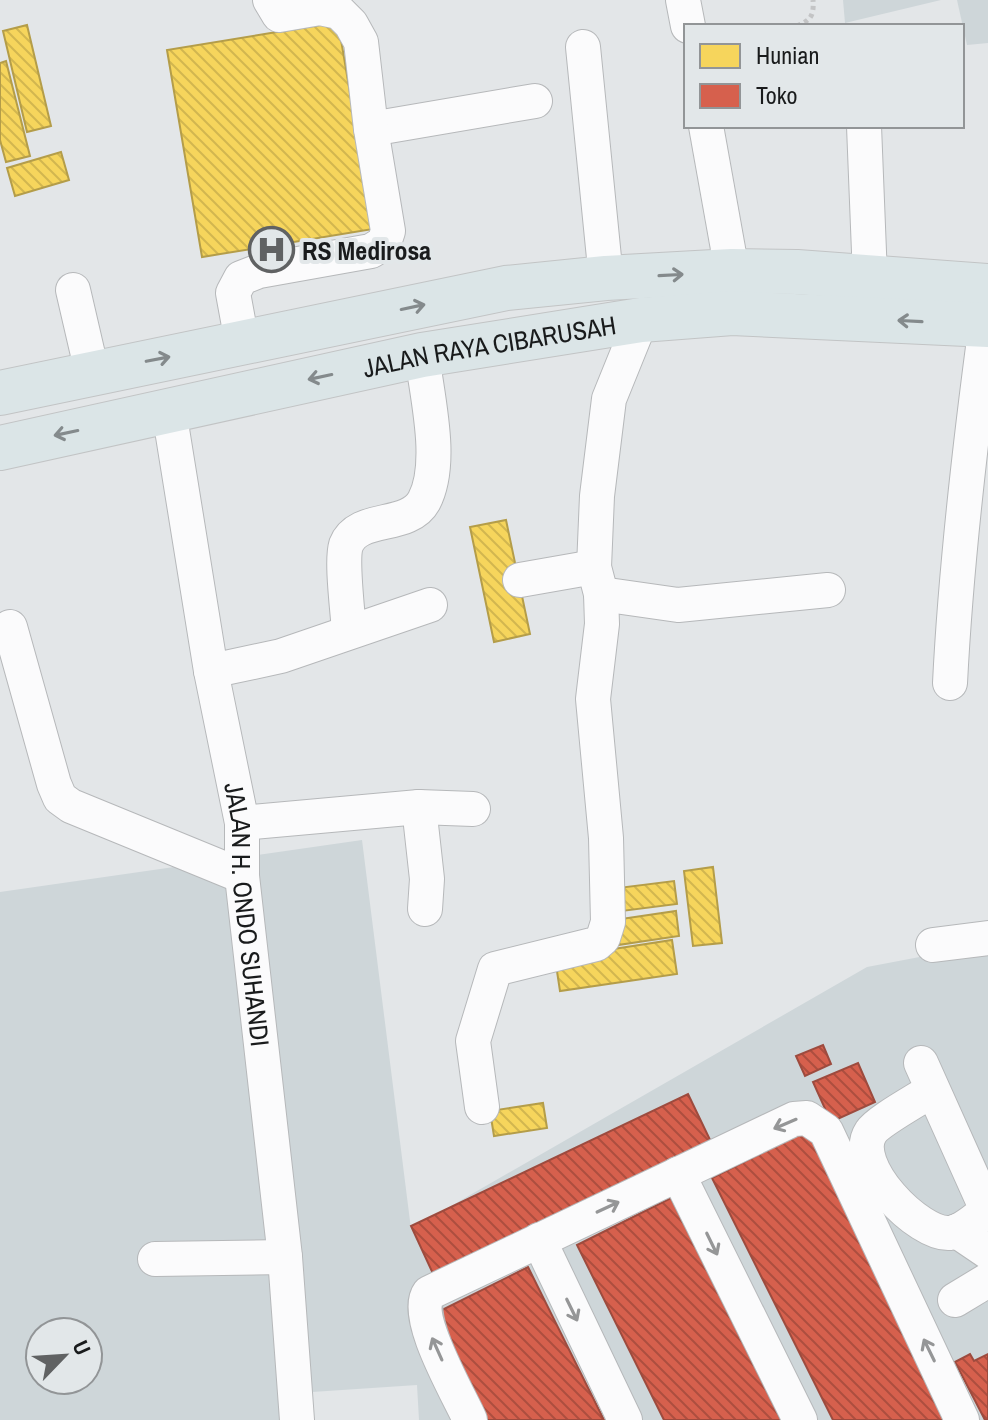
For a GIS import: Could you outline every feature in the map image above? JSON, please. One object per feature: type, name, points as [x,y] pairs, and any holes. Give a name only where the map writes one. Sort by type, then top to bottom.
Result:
[{"type":"main road","name":"JALAN RAYA CIBARUSAH","points":[[0,393],[506,288],[606,278],[732,271],[870,277],[987,312]]},
{"type":"main road","name":"JALAN RAYA CIBARUSAH","points":[[0,448],[422,355],[641,320],[732,313],[987,312]]},
{"type":"street","points":[[242,342],[233,293],[241,278],[259,271],[371,251],[384,243],[388,231],[388,216],[371,129],[361,42],[351,24],[339,12],[320,8],[279,15],[270,0]]},
{"type":"street","points":[[683,0],[688,24]]},
{"type":"street","points":[[583,47],[606,278]]},
{"type":"street","points":[[371,129],[535,101]]},
{"type":"street","points":[[706,128],[732,271]]},
{"type":"street","points":[[864,128],[870,277]]},
{"type":"street","points":[[73,290],[92,372]]},
{"type":"street","points":[[950,683],[953,619],[972,427],[987,312]]},
{"type":"street","points":[[482,1107],[473,1041],[495,969],[596,944],[603,938],[608,922],[606,838],[593,699],[602,624],[597,496],[609,399],[641,320]]},
{"type":"street","points":[[349,632],[346,546],[354,534],[363,529],[416,512],[433,475],[422,355]]},
{"type":"street","name":"JALAN H. ONDO SUHANDI","points":[[169,411],[211,671],[242,823],[242,876],[285,1257],[297,1420]]},
{"type":"street","points":[[520,580],[557,571],[678,605],[828,590]]},
{"type":"street","points":[[211,671],[281,656],[430,605]]},
{"type":"street","points":[[10,627],[12,679],[60,798],[71,806],[242,876]]},
{"type":"street","points":[[242,823],[419,807],[473,809]]},
{"type":"street","points":[[419,807],[427,879],[425,909]]},
{"type":"street","points":[[933,945],[988,938]]},
{"type":"street","points":[[927,1076],[987,1210],[957,1231],[938,1232],[925,1226],[882,1188],[870,1167],[865,1144],[872,1130],[927,1076]]},
{"type":"street","points":[[470,1420],[431,1335],[425,1298],[429,1293],[794,1119],[807,1118],[826,1131],[962,1420]]},
{"type":"street","points":[[678,1174],[800,1420]]},
{"type":"street","points":[[957,1231],[988,1252]]},
{"type":"street","points":[[539,1240],[625,1420]]},
{"type":"street","points":[[155,1259],[285,1257]]},
{"type":"street","points":[[955,1300],[988,1280]]},
{"type":"path","points":[[802,24],[810,21],[813,0]]},
{"type":"shaded area","points":[[843,0],[941,0],[845,23]]},
{"type":"shaded area","points":[[957,0],[988,0],[988,43],[967,45]]},
{"type":"shaded area","points":[[362,840],[411,1229],[867,967],[988,944],[988,1420],[419,1420],[417,1385],[282,1394],[280,1420],[0,1420],[0,892]]},
{"type":"building: Hunian","points":[[338,22],[373,229],[202,257],[167,50]]},
{"type":"building: Hunian","points":[[27,25],[51,126],[27,132],[3,31]]},
{"type":"building: Hunian","points":[[6,61],[30,156],[6,162],[0,140],[0,63]]},
{"type":"building: Hunian","points":[[61,152],[69,180],[15,196],[7,168]]},
{"type":"building: Hunian","points":[[506,520],[530,634],[494,642],[470,527]]},
{"type":"building: Hunian","points":[[713,867],[722,943],[693,946],[684,871]]},
{"type":"building: Hunian","points":[[674,881],[677,904],[614,912],[610,889]]},
{"type":"building: Hunian","points":[[676,911],[679,936],[618,945],[614,920]]},
{"type":"building: Hunian","points":[[672,940],[677,974],[560,991],[555,958]]},
{"type":"building: Hunian","points":[[543,1103],[547,1128],[494,1136],[490,1111]]},
{"type":"building: Toko","points":[[823,1045],[831,1064],[805,1076],[796,1056]]},
{"type":"building: Toko","points":[[858,1063],[875,1102],[831,1122],[813,1082]]},
{"type":"building: Toko","points":[[688,1094],[713,1146],[435,1278],[411,1226]]},
{"type":"building: Toko","points":[[808,1130],[953,1420],[833,1420],[712,1178]]},
{"type":"building: Toko","points":[[671,1198],[781,1420],[664,1420],[577,1245]]},
{"type":"building: Toko","points":[[528,1267],[604,1420],[487,1420],[434,1314]]},
{"type":"building: Toko","points":[[970,1354],[974,1361],[988,1354],[988,1420],[985,1420],[955,1362]]},
{"type":"place","name":"RS Medirosa","points":[[271,250]]}]
